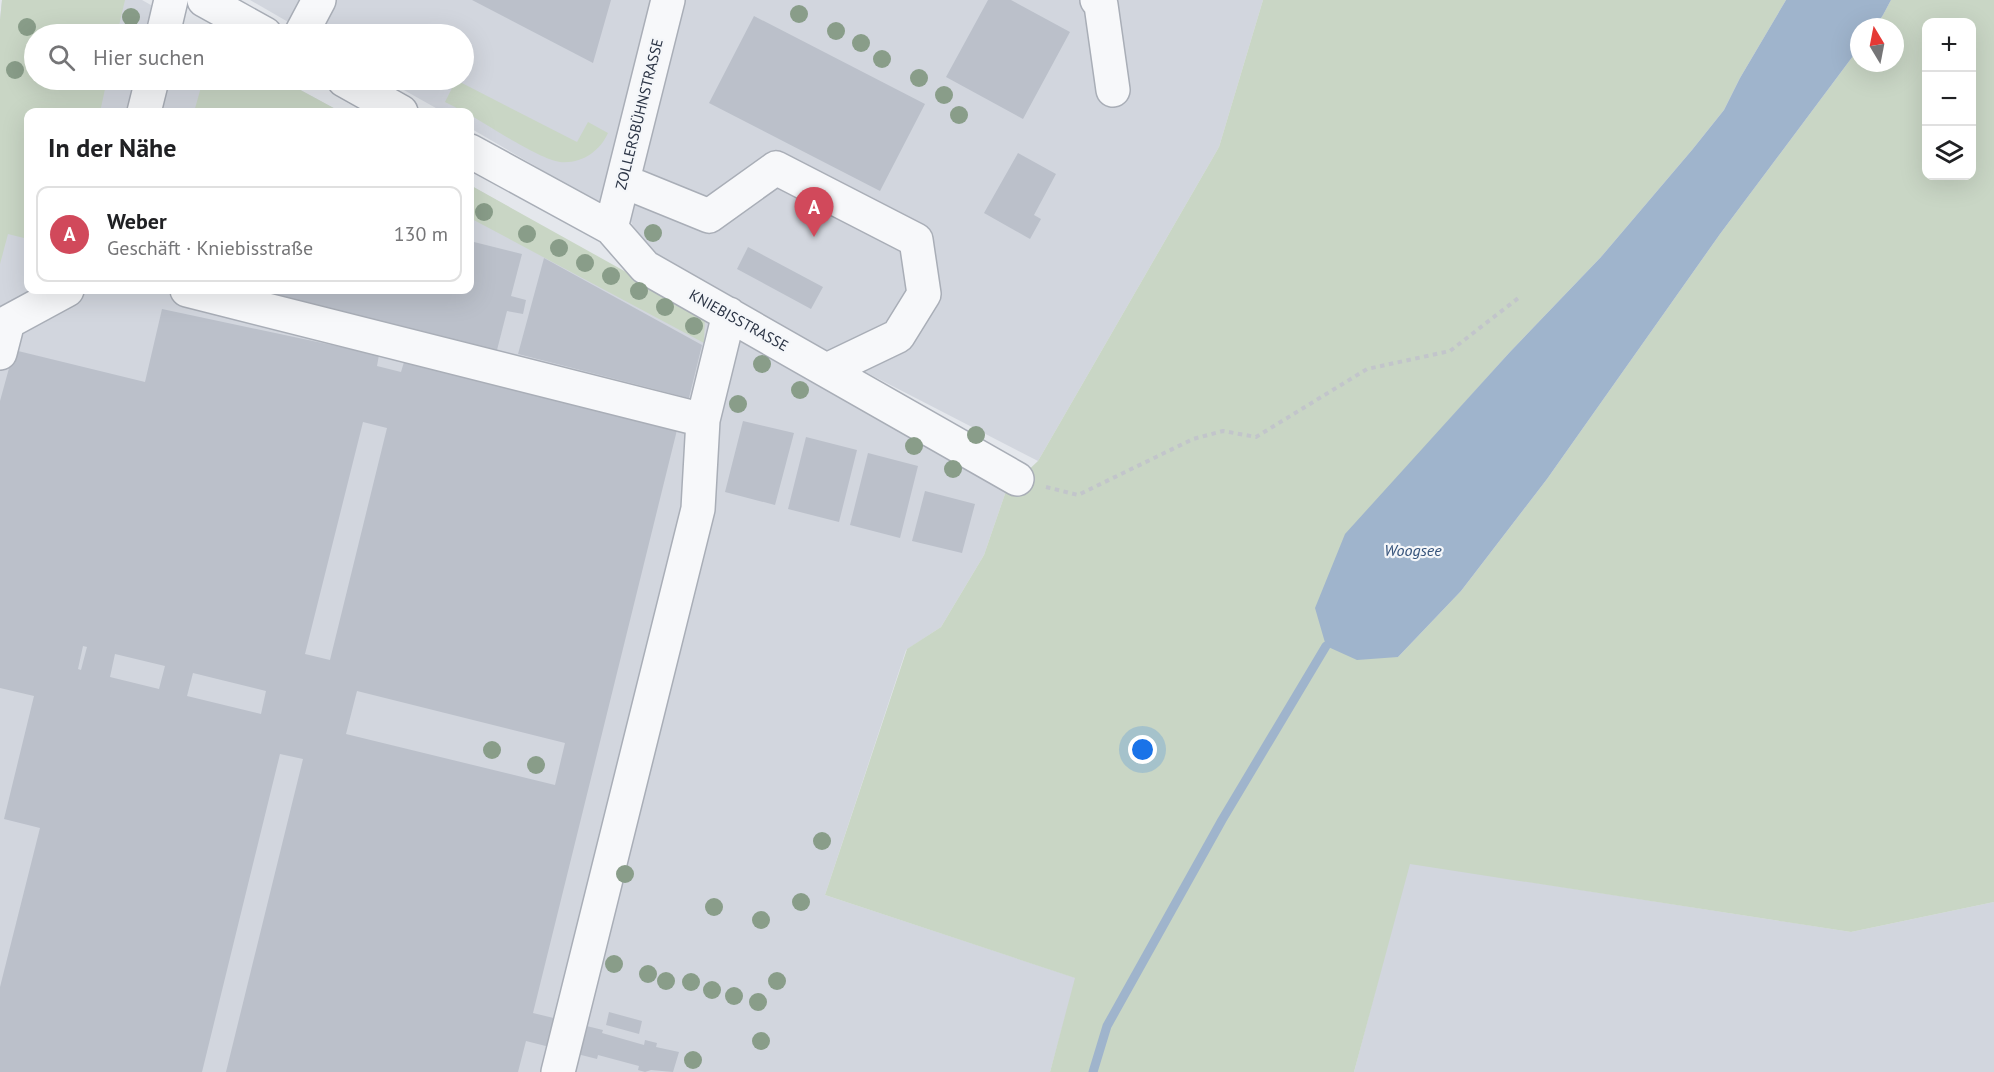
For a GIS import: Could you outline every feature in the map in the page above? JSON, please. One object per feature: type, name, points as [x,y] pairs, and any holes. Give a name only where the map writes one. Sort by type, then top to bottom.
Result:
[{"type":"street","points":[[165,24],[171,0]]},
{"type":"street","points":[[204,0],[248,24]]},
{"type":"street","points":[[306,24],[319,0]]},
{"type":"street","name":"ZOLLERSBÜHNSTRASSE","points":[[611,228],[668,0]]},
{"type":"street","points":[[1097,0],[1101,4],[1113,90]]},
{"type":"street","points":[[145,108],[150,90]]},
{"type":"street","points":[[369,90],[395,108]]},
{"type":"street","name":"KNIEBISSTRASSE","points":[[474,153],[611,228],[645,267],[1017,479]]},
{"type":"street","points":[[623,181],[709,216],[776,168],[916,240],[924,294],[898,336],[827,370]]},
{"type":"street","points":[[0,353],[8,322],[60,294]]},
{"type":"street","points":[[203,294],[703,420]]},
{"type":"street","points":[[558,1072],[698,509],[703,420],[729,314]]},
{"type":"path","points":[[1017,479],[1078,495],[1192,440],[1223,431],[1256,437],[1367,369],[1450,351],[1521,296]]},
{"type":"shaded area","points":[[2,0],[142,0],[184,24],[24,24],[24,90],[300,90],[334,108],[24,108],[24,294],[474,294],[474,187],[1006,491],[984,555],[941,627],[906,650],[825,895],[1076,978],[1050,1072],[0,1072],[0,20]]},
{"type":"shaded area","points":[[250,0],[1263,0],[1219,147],[1038,461],[654,263],[631,222],[474,130],[474,108],[436,108],[404,90],[474,90],[474,24],[292,24]]},
{"type":"shaded area","points":[[1409,863],[1851,932],[1994,902],[1994,1072],[1354,1072]]},
{"type":"green space","points":[[2,0],[125,0],[119,24],[24,24],[24,90],[105,90],[101,108],[24,108],[24,238],[8,234],[0,264],[0,20]]},
{"type":"green space","points":[[1263,0],[1786,0],[1724,110],[1692,150],[1601,257],[1509,353],[1441,429],[1398,657],[1461,591],[1547,479],[1720,234],[1850,60],[1850,72],[1904,72],[1904,18],[1881,18],[1891,0],[1994,0],[1994,902],[1851,932],[1410,864],[1354,1072],[1050,1072],[1075,978],[825,895],[907,649],[941,627],[984,555],[1006,491],[1038,461],[1219,147]]},
{"type":"green space","points":[[474,89],[577,142],[588,122],[608,133],[595,151],[589,155],[576,161],[560,162],[528,149],[474,117],[474,108],[457,108],[445,102],[451,90]]},
{"type":"green space","points":[[200,90],[300,90],[334,108],[195,108]]},
{"type":"green space","points":[[474,187],[705,316],[704,343],[474,220]]},
{"type":"water","name":"Woogsee","points":[[1786,0],[1891,0],[1881,18],[1850,18],[1850,60],[1720,234],[1547,479],[1461,591],[1398,657],[1357,660],[1326,646],[1315,608],[1345,534],[1509,353],[1601,257],[1724,110]]},
{"type":"building","points":[[472,0],[611,0],[593,63]]},
{"type":"building","points":[[988,0],[1011,0],[1070,32],[1023,119],[946,77]]},
{"type":"building","points":[[754,16],[925,104],[880,191],[709,103]]},
{"type":"building","points":[[1018,153],[1056,174],[1034,215],[1041,219],[1030,239],[984,213]]},
{"type":"building","points":[[474,242],[522,254],[511,296],[526,300],[523,314],[507,311],[497,350],[274,294],[474,294]]},
{"type":"building","points":[[748,247],[823,287],[811,309],[737,269]]},
{"type":"building","points":[[544,258],[702,345],[689,398],[518,354]]},
{"type":"building","points":[[162,309],[379,355],[377,366],[401,372],[404,362],[677,430],[533,1013],[603,1030],[602,1033],[644,1045],[645,1040],[657,1043],[656,1047],[679,1052],[673,1072],[651,1070],[645,1072],[638,1070],[639,1066],[598,1055],[597,1059],[526,1041],[518,1072],[226,1072],[303,759],[280,754],[202,1072],[0,1072],[0,987],[40,828],[4,819],[34,696],[0,688],[0,401],[14,350],[145,382]],"holes":[[[363,422],[387,428],[330,660],[305,654]],[[83,646],[87,647],[81,670],[78,669]],[[115,654],[165,666],[159,689],[110,677]],[[193,673],[266,691],[261,714],[187,696]],[[357,691],[565,743],[555,785],[346,734]]]},
{"type":"building","points":[[743,421],[794,433],[775,505],[725,492]]},
{"type":"building","points":[[806,437],[857,450],[839,522],[788,509]]},
{"type":"building","points":[[868,453],[918,466],[900,538],[850,525]]},
{"type":"building","points":[[925,491],[975,504],[962,553],[912,541]]},
{"type":"building","points":[[609,1012],[642,1021],[639,1034],[606,1025]]},
{"type":"waterway","points":[[1093,1072],[1107,1026],[1222,820],[1326,646]]},
{"type":"place","name":"Weber","points":[[814,237]]}]
